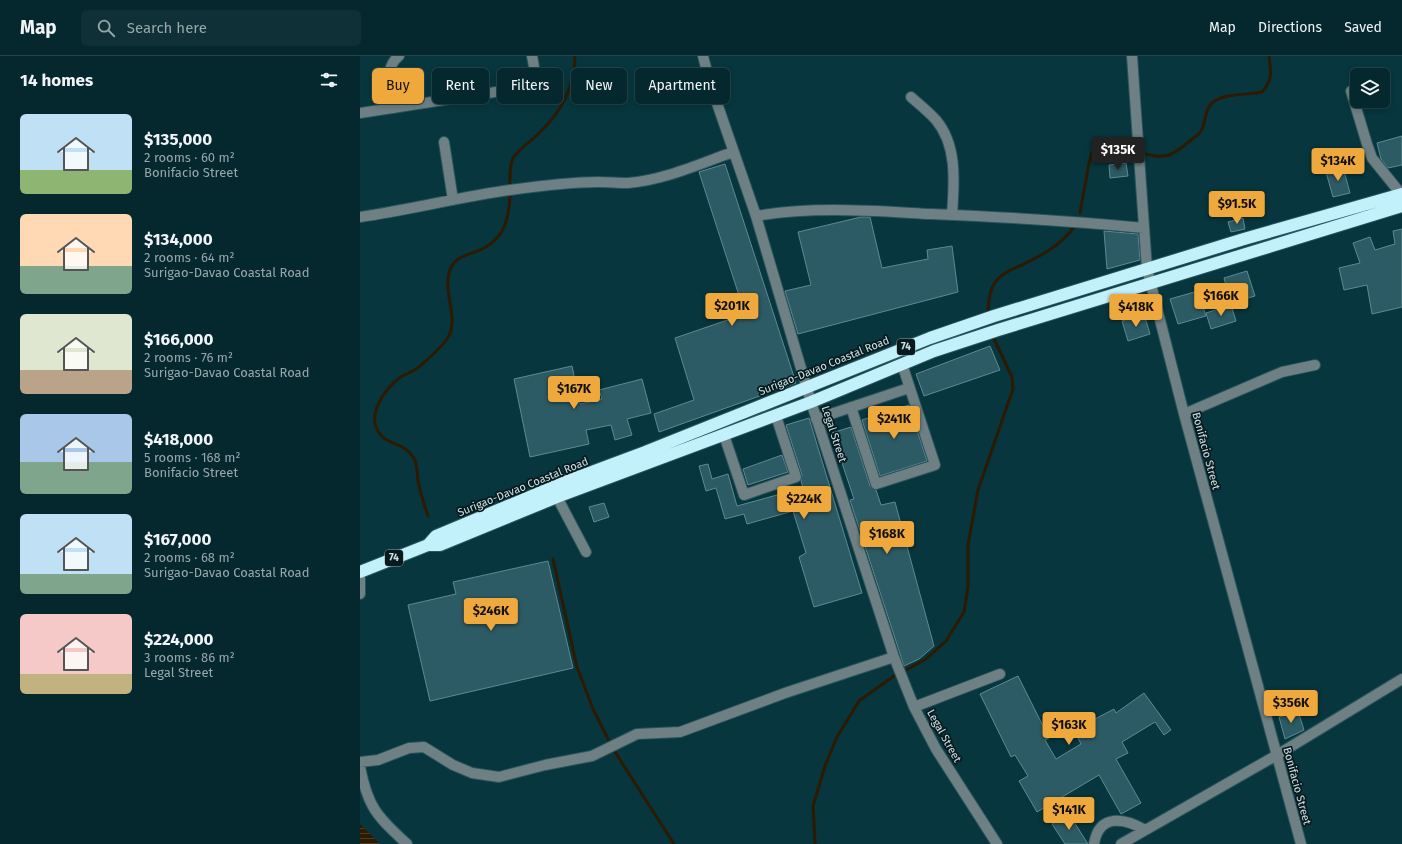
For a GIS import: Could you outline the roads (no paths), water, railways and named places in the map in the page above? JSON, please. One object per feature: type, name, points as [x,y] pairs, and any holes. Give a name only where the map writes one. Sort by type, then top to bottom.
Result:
[{"type":"highway","name":"Surigao-Davao Coastal Road","points":[[360,572],[428,545],[440,545],[558,497],[572,486],[645,452],[930,338],[994,316],[1244,239],[1402,198]]},
{"type":"highway","name":"Surigao-Davao Coastal Road","points":[[428,545],[436,536],[572,486],[649,464],[776,416],[902,364],[998,330],[1248,252],[1402,198]]},
{"type":"highway","points":[[1244,239],[1248,252]]},
{"type":"highway","points":[[994,316],[998,330]]},
{"type":"highway","points":[[645,452],[649,464]]},
{"type":"street","points":[[394,108],[390,69],[394,60],[399,56]]},
{"type":"street","points":[[360,113],[528,87],[533,83],[535,78],[532,56]]},
{"type":"street","name":"Legal Street","points":[[703,56],[710,83],[756,216],[810,402],[894,658],[914,707],[936,749],[997,844]]},
{"type":"street","name":"Bonifacio Street","points":[[1132,56],[1147,269],[1150,283],[1184,414],[1301,844]]},
{"type":"street","points":[[911,97],[937,121],[946,138],[953,160],[954,180],[952,215]]},
{"type":"street","points":[[1356,108],[1372,158],[1402,198]]},
{"type":"street","points":[[444,142],[453,200]]},
{"type":"street","points":[[360,217],[402,211],[453,200],[559,184],[598,182],[628,183],[665,176],[733,152]]},
{"type":"street","points":[[756,216],[812,210],[1074,221],[1144,228]]},
{"type":"street","points":[[851,407],[876,484],[935,465],[902,364]]},
{"type":"street","points":[[1184,414],[1282,372],[1315,365]]},
{"type":"street","points":[[816,419],[909,388]]},
{"type":"street","points":[[724,435],[744,495],[796,477],[776,416]]},
{"type":"street","points":[[558,497],[586,552]]},
{"type":"street","points":[[360,572],[360,594]]},
{"type":"street","points":[[360,762],[378,760],[409,748],[424,747],[453,765],[472,773],[499,777],[545,765],[592,756],[637,734],[680,732],[785,693],[894,658]]},
{"type":"street","points":[[914,707],[1000,674]]},
{"type":"street","points":[[1121,844],[1277,755],[1402,679]]},
{"type":"street","points":[[360,767],[365,791],[370,805],[381,819],[407,844]]},
{"type":"street","points":[[1094,844],[1095,839],[1102,828],[1112,822],[1129,821],[1145,830]]},
{"type":"waterway","points":[[510,186],[510,168],[513,158],[553,118],[565,99],[572,78],[575,56]]},
{"type":"waterway","points":[[1146,154],[1153,156],[1170,155],[1184,146],[1203,128],[1209,106],[1216,100],[1222,97],[1262,92],[1270,79],[1269,56]]},
{"type":"waterway","points":[[1080,213],[1092,153],[1107,146],[1117,146],[1133,151]]},
{"type":"waterway","points":[[428,516],[418,481],[415,459],[404,448],[382,436],[375,423],[376,411],[381,398],[394,383],[400,377],[419,367],[447,339],[451,331],[452,321],[448,291],[449,271],[458,259],[485,248],[498,237],[506,222],[510,195]]},
{"type":"waterway","points":[[988,311],[991,290],[1000,277],[1044,254],[1063,240],[1074,227]]},
{"type":"waterway","points":[[906,670],[926,659],[946,641],[964,612],[968,587],[968,545],[978,490],[1013,389],[1012,377],[994,339]]},
{"type":"waterway","points":[[553,559],[577,667],[593,709],[609,741]]},
{"type":"waterway","points":[[815,844],[813,806],[825,766],[837,737],[859,701],[894,676]]},
{"type":"waterway","points":[[615,752],[674,844]]}]
